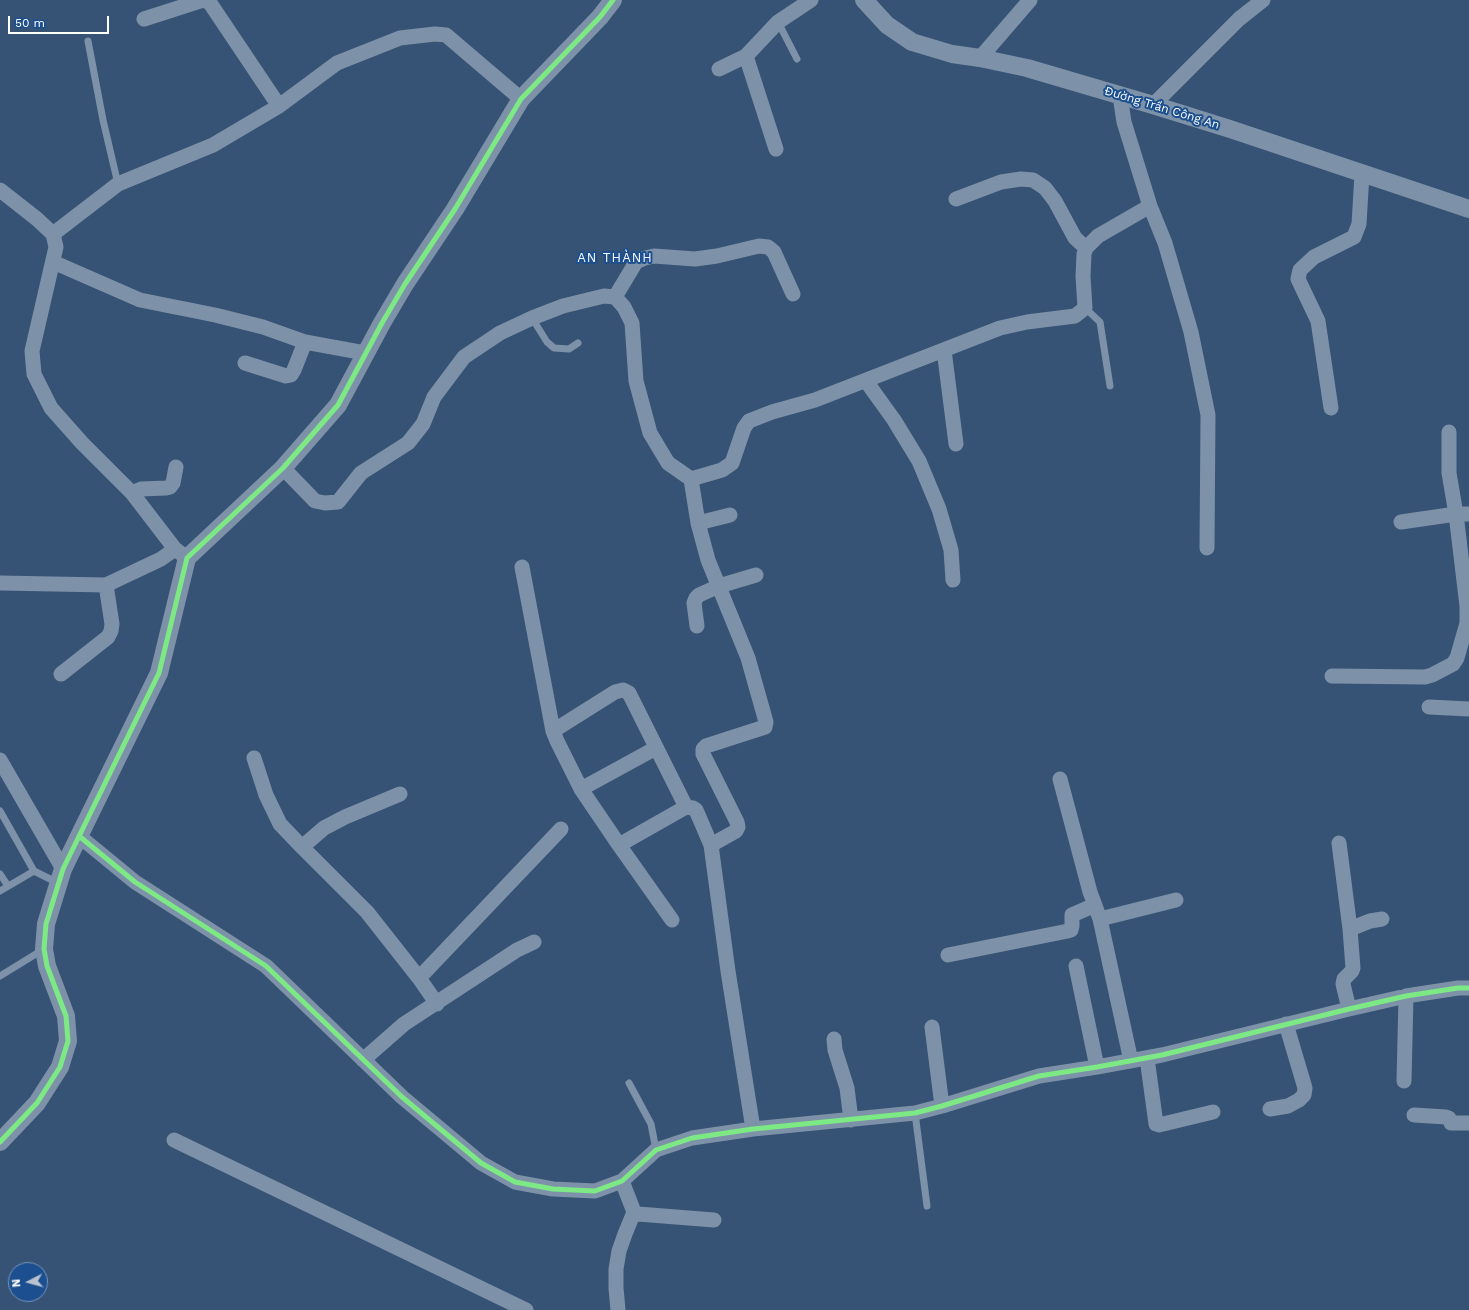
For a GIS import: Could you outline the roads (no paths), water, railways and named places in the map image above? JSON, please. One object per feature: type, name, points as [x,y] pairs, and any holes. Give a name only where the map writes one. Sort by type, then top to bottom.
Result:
[{"type":"street","points":[[0,583],[106,585],[161,559],[181,554],[283,468],[338,405],[386,316],[455,209],[521,99],[600,17],[613,0]]},
{"type":"street","points":[[718,69],[746,56],[778,22],[811,0]]},
{"type":"street","name":"Đường Trần Công An","points":[[864,0],[887,25],[912,42],[952,54],[980,58],[1027,68],[1153,105],[1237,131],[1362,174],[1469,208]]},
{"type":"street","points":[[980,58],[1030,0]]},
{"type":"street","points":[[1153,105],[1239,19],[1262,0]]},
{"type":"street","points":[[144,19],[208,1],[279,106]]},
{"type":"street","points":[[53,234],[118,184],[212,146],[279,106],[337,62],[400,38],[436,34],[446,35],[521,99]]},
{"type":"street","points":[[746,56],[776,149]]},
{"type":"street","points":[[1120,96],[1124,122],[1150,206],[1165,243],[1191,332],[1208,415],[1207,548]]},
{"type":"street","points":[[1331,408],[1318,321],[1298,279],[1300,270],[1314,257],[1354,237],[1359,224],[1362,174]]},
{"type":"street","points":[[956,199],[1001,182],[1021,179],[1033,180],[1045,188],[1055,201],[1075,238],[1086,248]]},
{"type":"street","points":[[0,190],[37,219],[53,234],[56,247],[32,351],[34,374],[51,408],[82,443],[132,493],[181,554],[159,673],[60,876],[46,924],[44,948],[47,966],[66,1016],[68,1041],[60,1067],[37,1103],[0,1142]]},
{"type":"street","points":[[691,479],[722,470],[732,463],[744,428],[749,422],[772,412],[815,400],[1000,328],[1027,322],[1075,316],[1085,308],[1083,276],[1084,254],[1086,248],[1098,236],[1150,206]]},
{"type":"street","points":[[615,297],[636,262],[645,258],[654,256],[695,259],[717,256],[759,246],[768,247],[774,252],[793,294]]},
{"type":"street","points":[[53,262],[140,300],[215,315],[263,328],[304,342],[366,353]]},
{"type":"street","points":[[283,468],[316,501],[325,503],[338,502],[361,473],[408,443],[423,424],[434,397],[464,357],[500,333],[532,318],[563,306],[604,296],[615,297],[624,307],[632,324],[636,381],[650,433],[668,463],[691,479],[698,522],[708,560],[748,658],[766,725],[765,727],[706,746],[703,749],[703,754],[738,826],[736,831],[711,845]]},
{"type":"street","points":[[245,363],[286,376],[291,375],[304,342]]},
{"type":"street","points":[[944,350],[956,444]]},
{"type":"street","points":[[866,381],[894,420],[920,461],[939,509],[951,550],[953,580]]},
{"type":"street","points":[[1332,676],[1425,677],[1453,664],[1457,658],[1467,623],[1467,606],[1463,514],[1449,474],[1449,432]]},
{"type":"street","points":[[132,493],[141,489],[170,487],[176,467]]},
{"type":"street","points":[[1401,522],[1463,514]]},
{"type":"street","points":[[698,522],[730,515]]},
{"type":"street","points":[[522,567],[556,741],[581,789],[619,846],[672,920]]},
{"type":"street","points":[[697,626],[694,603],[696,598],[719,586],[756,575]]},
{"type":"street","points":[[61,674],[108,637],[112,631],[106,585]]},
{"type":"street","points":[[553,731],[615,692],[623,690],[629,693],[686,807]]},
{"type":"street","points":[[1430,707],[1469,709]]},
{"type":"street","points":[[581,789],[656,748]]},
{"type":"street","points":[[254,758],[266,795],[280,824],[366,912],[419,978],[437,1004]]},
{"type":"street","points":[[0,760],[60,876]]},
{"type":"street","points":[[1060,779],[1100,919],[1131,1061]]},
{"type":"street","points":[[302,848],[324,828],[345,817],[400,794]]},
{"type":"street","points":[[619,846],[686,807],[696,810],[711,845],[728,971],[753,1129]]},
{"type":"street","points":[[419,978],[561,829]]},
{"type":"street","points":[[79,836],[136,882],[266,966],[402,1097],[481,1163],[515,1182],[553,1190],[595,1191],[622,1181],[656,1150],[692,1138],[753,1129],[915,1113],[1039,1076],[1146,1058],[1406,996],[1458,988],[1469,988]]},
{"type":"street","points":[[1339,843],[1350,929],[1353,968],[1344,979],[1343,984],[1349,1009]]},
{"type":"street","points":[[1100,919],[1176,900]]},
{"type":"street","points":[[948,955],[1071,930],[1072,914],[1095,905]]},
{"type":"street","points":[[1350,929],[1370,921],[1382,919]]},
{"type":"street","points":[[363,1060],[404,1024],[437,1004],[517,950],[534,942]]},
{"type":"street","points":[[1076,966],[1097,1067]]},
{"type":"street","points":[[1404,1081],[1406,996]]},
{"type":"street","points":[[1270,1110],[1288,1106],[1299,1100],[1304,1095],[1305,1088],[1286,1024]]},
{"type":"street","points":[[932,1027],[942,1106]]},
{"type":"street","points":[[834,1039],[835,1050],[847,1088],[851,1120]]},
{"type":"street","points":[[1146,1058],[1156,1124],[1159,1125],[1213,1112]]},
{"type":"street","points":[[1414,1115],[1446,1117],[1449,1118],[1451,1123],[1469,1123]]},
{"type":"street","points":[[174,1140],[526,1310]]},
{"type":"street","points":[[618,1310],[616,1269],[621,1245],[634,1212],[622,1181]]},
{"type":"street","points":[[634,1212],[638,1214],[714,1220]]},
{"type":"lane","points":[[778,22],[797,59]]},
{"type":"lane","points":[[88,41],[103,120],[118,184]]},
{"type":"lane","points":[[1085,308],[1100,322],[1110,386]]},
{"type":"lane","points":[[532,318],[547,342],[554,348],[568,349],[578,343]]},
{"type":"lane","points":[[0,811],[34,871]]},
{"type":"lane","points":[[0,891],[34,871],[60,876]]},
{"type":"lane","points":[[0,874],[8,886]]},
{"type":"lane","points":[[0,976],[44,948]]},
{"type":"lane","points":[[629,1082],[651,1124],[656,1150]]},
{"type":"lane","points":[[915,1113],[928,1206]]},
{"type":"district","name":"AN THÀNH","points":[[615,258]]}]
